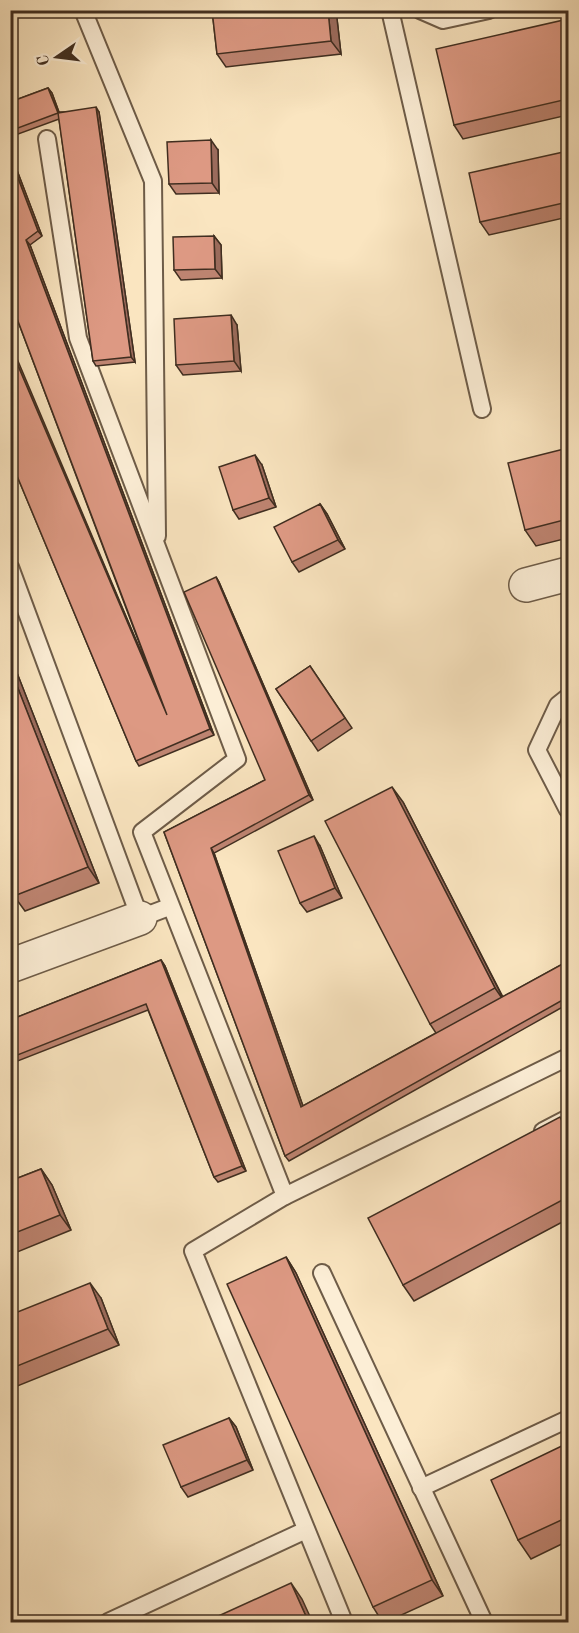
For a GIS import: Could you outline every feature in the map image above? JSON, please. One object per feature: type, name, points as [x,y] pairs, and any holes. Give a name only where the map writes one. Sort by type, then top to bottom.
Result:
[{"type":"street","points":[[526,585],[568,574]]},
{"type":"street","points":[[10,966],[155,913]]},
{"type":"lane","points":[[83,10],[153,181],[157,547]]},
{"type":"lane","points":[[390,10],[482,410]]},
{"type":"lane","points":[[420,10],[443,20],[489,10]]},
{"type":"lane","points":[[47,139],[78,338],[237,759],[142,832],[155,913]]},
{"type":"lane","points":[[10,567],[155,913],[285,1196]]},
{"type":"lane","points":[[568,697],[558,705],[537,750],[568,810]]},
{"type":"lane","points":[[344,1623],[193,1251],[285,1196],[568,1057]]},
{"type":"lane","points":[[526,1139],[568,1118]]},
{"type":"lane","points":[[322,1273],[484,1623]]},
{"type":"lane","points":[[421,1488],[568,1419]]},
{"type":"lane","points":[[108,1623],[306,1530]]},
{"type":"building","points":[[212,10],[328,10],[331,41],[217,54]]},
{"type":"building","points":[[568,19],[568,99],[454,125],[436,49]]},
{"type":"building","points":[[48,88],[58,113],[10,131],[10,102]]},
{"type":"building","points":[[96,107],[131,357],[93,361],[58,113]]},
{"type":"building","points":[[211,140],[212,183],[169,184],[167,142]]},
{"type":"building","points":[[568,151],[568,202],[480,222],[469,173]]},
{"type":"building","points":[[10,157],[38,231],[26,240],[210,729],[136,761],[10,459],[10,347],[167,715],[10,300]]},
{"type":"building","points":[[214,236],[215,269],[174,270],[173,237]]},
{"type":"building","points":[[231,315],[234,361],[176,365],[174,319]]},
{"type":"building","points":[[568,448],[568,519],[525,530],[508,463]]},
{"type":"building","points":[[255,455],[269,498],[233,510],[219,467]]},
{"type":"building","points":[[320,504],[338,540],[292,562],[274,527]]},
{"type":"building","points":[[216,577],[309,795],[211,848],[301,1107],[568,961],[568,997],[285,1156],[164,832],[265,780],[184,592]]},
{"type":"building","points":[[310,666],[345,718],[311,741],[276,689]]},
{"type":"building","points":[[10,668],[88,867],[14,896],[10,888]]},
{"type":"building","points":[[392,787],[495,988],[430,1024],[325,821]]},
{"type":"building","points":[[314,836],[335,888],[300,903],[278,851]]},
{"type":"building","points":[[161,960],[242,1166],[214,1177],[146,1004],[10,1058],[10,1020]]},
{"type":"building","points":[[560,1117],[568,1133],[568,1197],[403,1285],[368,1218]]},
{"type":"building","points":[[41,1169],[60,1215],[10,1235],[10,1181]]},
{"type":"building","points":[[286,1257],[432,1580],[373,1607],[227,1284]]},
{"type":"building","points":[[90,1283],[108,1329],[10,1369],[10,1315]]},
{"type":"building","points":[[229,1418],[247,1460],[181,1487],[163,1445]]},
{"type":"building","points":[[568,1443],[568,1517],[518,1540],[491,1480]]},
{"type":"building","points":[[291,1583],[309,1623],[203,1623]]}]
